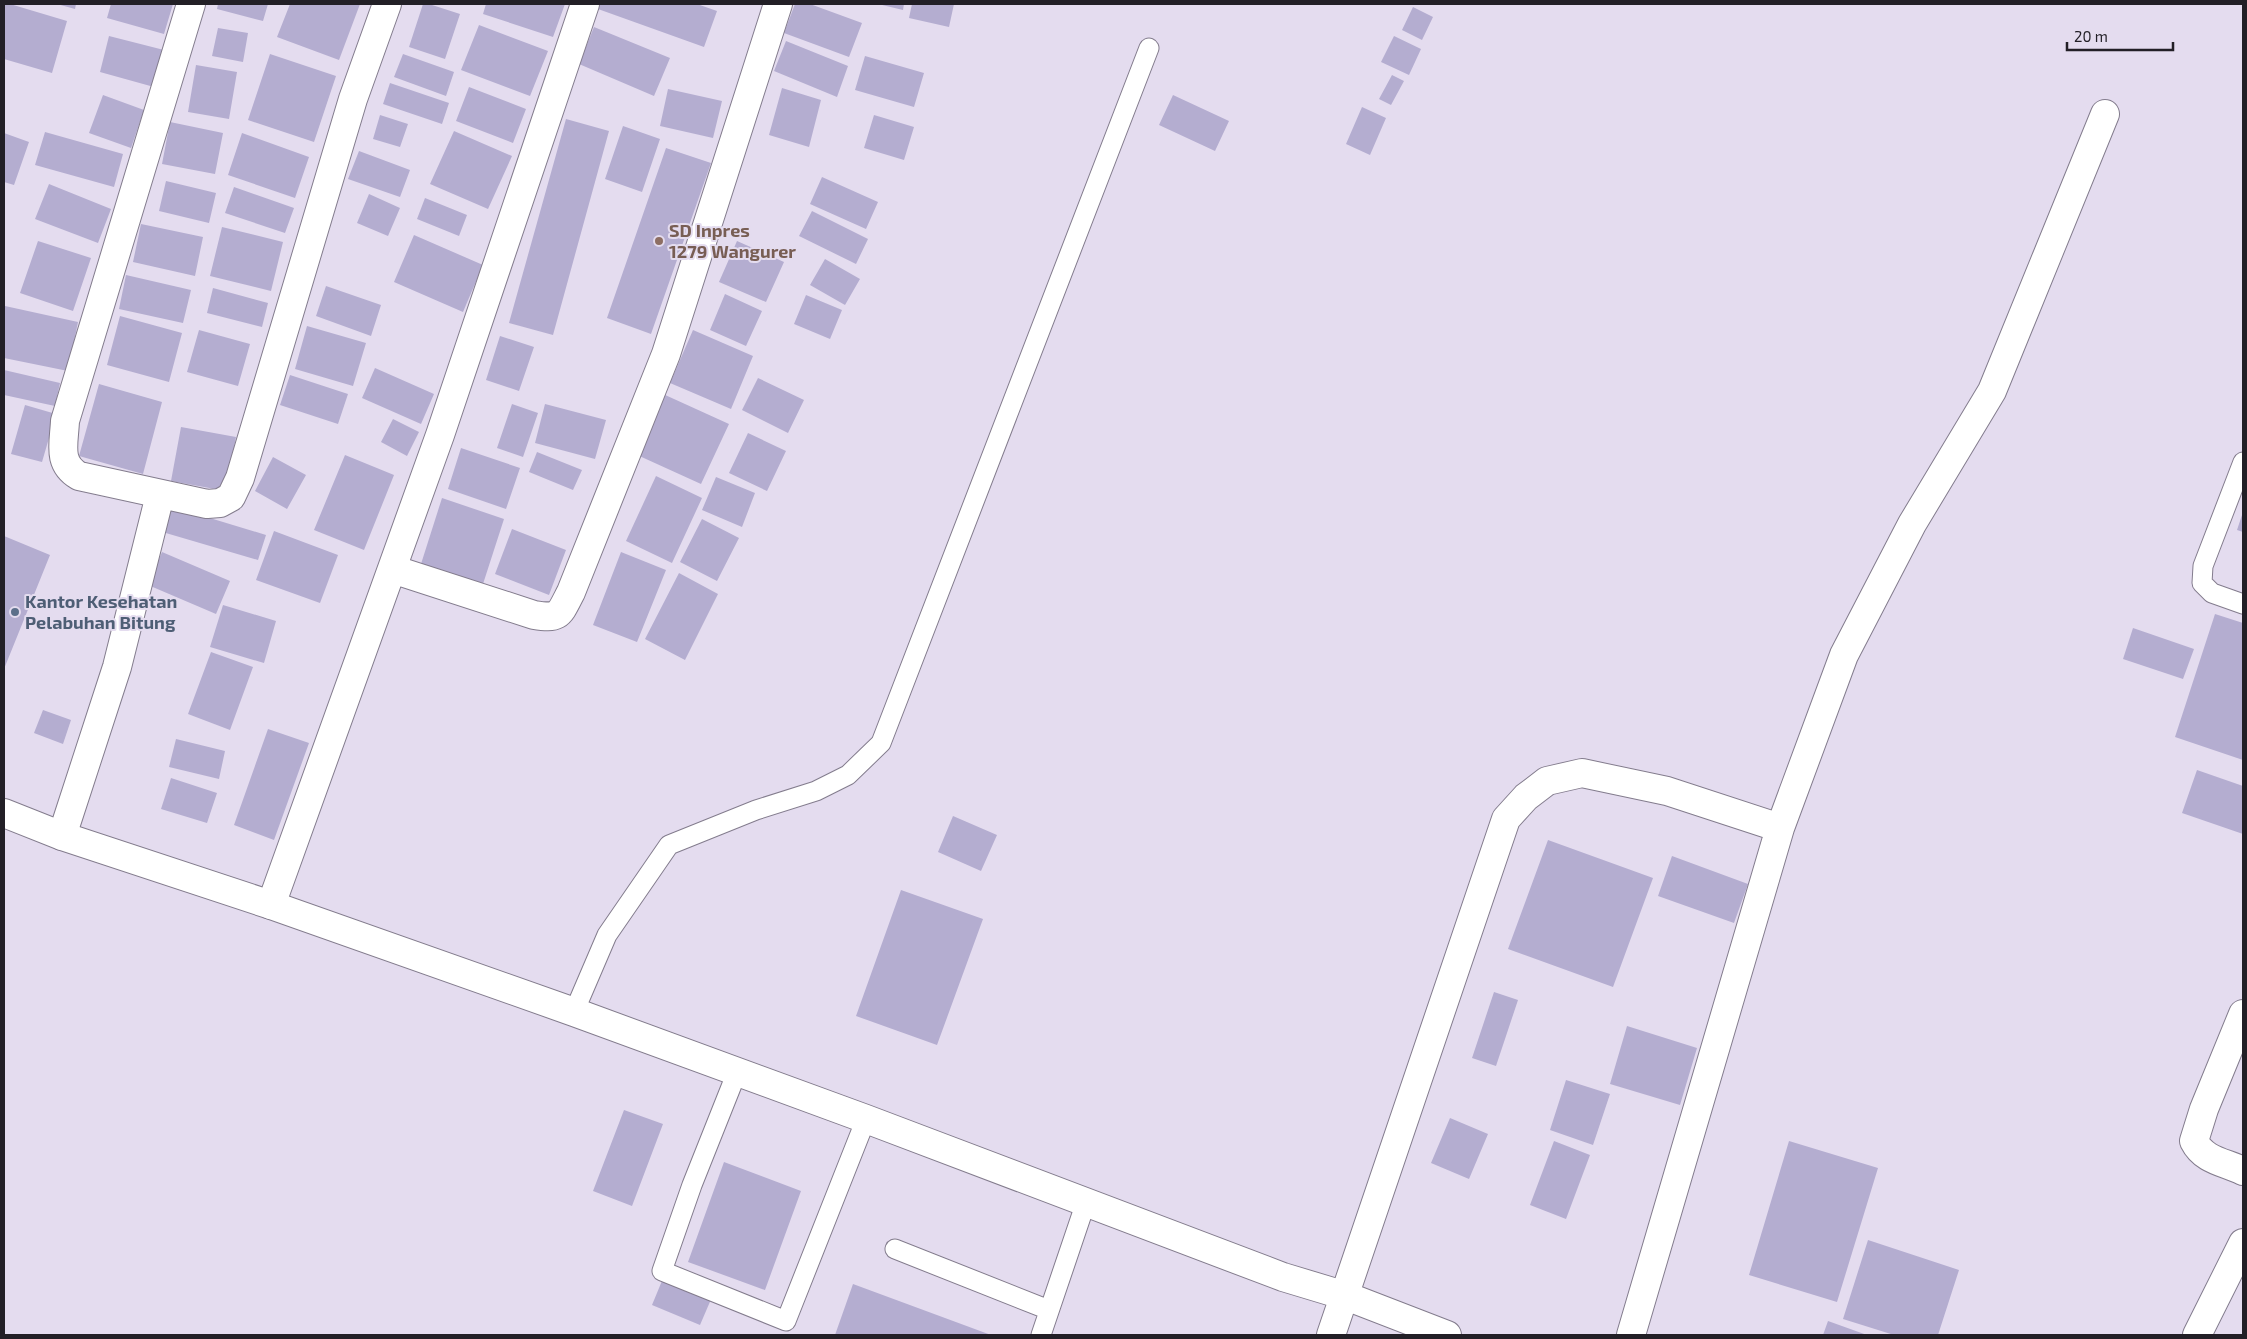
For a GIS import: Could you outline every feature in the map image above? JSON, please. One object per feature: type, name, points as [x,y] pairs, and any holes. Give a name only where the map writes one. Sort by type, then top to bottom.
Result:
[{"type":"main road","points":[[191,4],[65,421],[63,458],[69,470],[79,476],[207,504],[220,503],[231,497],[235,489],[353,100],[386,4]]},
{"type":"main road","points":[[271,904],[440,435],[585,4]]},
{"type":"main road","points":[[392,569],[534,615],[551,618],[560,613],[571,592],[666,354],[778,4]]},
{"type":"main road","points":[[1631,1335],[1780,828],[1844,655],[1912,524],[1992,391],[2105,114]]},
{"type":"main road","points":[[62,836],[117,667],[160,495]]},
{"type":"main road","points":[[1331,1335],[1346,1296],[1506,819],[1526,797],[1547,781],[1582,773],[1667,791],[1780,828]]},
{"type":"main road","points":[[4,813],[62,836],[271,904],[574,1012],[866,1119],[1283,1277],[1346,1296],[1447,1335]]},
{"type":"main road","points":[[2243,1014],[2204,1109],[2194,1141],[2198,1150],[2208,1158],[2243,1171]]},
{"type":"main road","points":[[2197,1335],[2243,1244]]},
{"type":"lane","points":[[574,1012],[607,935],[669,845],[756,810],[816,791],[848,775],[881,743],[1150,48]]},
{"type":"lane","points":[[2243,462],[2202,566],[2202,583],[2212,593],[2243,604]]},
{"type":"lane","points":[[737,1072],[692,1185],[662,1271],[786,1321],[866,1119]]},
{"type":"lane","points":[[1041,1335],[1086,1202]]},
{"type":"lane","points":[[895,1249],[1050,1310]]},
{"type":"building","points":[[4,4],[10,4],[67,21],[52,73],[4,59]]},
{"type":"building","points":[[57,4],[76,4],[75,9]]},
{"type":"building","points":[[111,4],[173,4],[164,34],[107,18]]},
{"type":"building","points":[[218,4],[268,4],[263,21],[217,9]]},
{"type":"building","points":[[290,4],[360,4],[339,60],[277,37]]},
{"type":"building","points":[[423,4],[429,4],[460,14],[445,59],[409,47]]},
{"type":"building","points":[[486,4],[565,4],[553,37],[483,14]]},
{"type":"building","points":[[600,4],[697,4],[717,11],[704,47],[598,9]]},
{"type":"building","points":[[795,4],[810,4],[862,23],[849,57],[784,33]]},
{"type":"building","points":[[878,4],[904,4],[903,10]]},
{"type":"building","points":[[912,4],[954,4],[949,27],[909,18]]},
{"type":"building","points":[[1413,7],[1433,17],[1422,40],[1402,30]]},
{"type":"building","points":[[479,25],[548,51],[530,96],[461,70]]},
{"type":"building","points":[[594,27],[670,58],[654,96],[579,64]]},
{"type":"building","points":[[218,28],[248,33],[243,62],[212,56]]},
{"type":"building","points":[[109,36],[164,50],[154,87],[100,72]]},
{"type":"building","points":[[1394,36],[1421,49],[1409,75],[1381,62]]},
{"type":"building","points":[[786,41],[848,66],[837,97],[774,71]]},
{"type":"building","points":[[270,54],[336,76],[314,142],[248,120]]},
{"type":"building","points":[[403,54],[454,72],[446,96],[394,77]]},
{"type":"building","points":[[865,56],[924,73],[914,107],[855,90]]},
{"type":"building","points":[[196,65],[237,72],[229,119],[188,112]]},
{"type":"building","points":[[1392,75],[1404,81],[1391,105],[1379,99]]},
{"type":"building","points":[[390,83],[449,103],[442,124],[383,104]]},
{"type":"building","points":[[469,87],[526,109],[513,143],[456,121]]},
{"type":"building","points":[[782,88],[821,100],[809,147],[769,135]]},
{"type":"building","points":[[668,89],[722,101],[713,138],[660,126]]},
{"type":"building","points":[[103,95],[144,110],[131,148],[89,133]]},
{"type":"building","points":[[1173,95],[1229,121],[1215,151],[1159,125]]},
{"type":"building","points":[[1362,107],[1386,118],[1370,155],[1346,144]]},
{"type":"building","points":[[380,115],[408,124],[400,147],[373,139]]},
{"type":"building","points":[[874,115],[914,127],[904,160],[864,148]]},
{"type":"building","points":[[566,119],[609,131],[553,335],[509,323]]},
{"type":"building","points":[[170,122],[223,133],[215,174],[162,164]]},
{"type":"building","points":[[623,126],[660,139],[642,192],[605,179]]},
{"type":"building","points":[[454,131],[512,156],[488,209],[430,184]]},
{"type":"building","points":[[45,132],[123,154],[114,187],[35,165]]},
{"type":"building","points":[[4,133],[29,142],[14,185],[4,182]]},
{"type":"building","points":[[242,133],[309,157],[295,198],[228,175]]},
{"type":"building","name":"SD Inpres 1279 Wangurer","points":[[666,148],[711,163],[651,334],[607,318]]},
{"type":"building","points":[[359,151],[410,170],[400,197],[348,179]]},
{"type":"building","points":[[822,177],[878,202],[866,229],[810,204]]},
{"type":"building","points":[[166,181],[216,193],[209,223],[159,211]]},
{"type":"building","points":[[49,184],[111,209],[98,243],[35,219]]},
{"type":"building","points":[[234,187],[294,208],[285,233],[225,213]]},
{"type":"building","points":[[369,194],[400,208],[388,236],[357,223]]},
{"type":"building","points":[[425,198],[467,215],[459,236],[417,219]]},
{"type":"building","points":[[812,211],[868,239],[856,264],[799,236]]},
{"type":"building","points":[[141,224],[203,237],[195,276],[133,262]]},
{"type":"building","points":[[222,227],[283,242],[271,291],[210,276]]},
{"type":"building","points":[[414,235],[483,265],[463,312],[394,282]]},
{"type":"building","points":[[38,241],[91,258],[73,311],[20,293]]},
{"type":"building","points":[[737,241],[784,262],[766,302],[719,282]]},
{"type":"building","points":[[825,259],[860,279],[845,305],[810,285]]},
{"type":"building","points":[[126,275],[191,290],[183,323],[119,309]]},
{"type":"building","points":[[326,286],[381,305],[371,336],[316,316]]},
{"type":"building","points":[[213,288],[268,303],[262,327],[207,313]]},
{"type":"building","points":[[725,294],[762,311],[746,346],[710,330]]},
{"type":"building","points":[[806,295],[842,310],[830,339],[794,324]]},
{"type":"building","points":[[5,306],[78,322],[68,371],[4,358]]},
{"type":"building","points":[[120,316],[182,333],[169,382],[107,365]]},
{"type":"building","points":[[307,326],[366,343],[353,386],[295,369]]},
{"type":"building","points":[[199,330],[250,344],[238,386],[187,372]]},
{"type":"building","points":[[693,330],[753,356],[731,409],[670,383]]},
{"type":"building","points":[[500,336],[534,347],[519,391],[486,380]]},
{"type":"building","points":[[375,368],[434,394],[421,424],[362,398]]},
{"type":"building","points":[[4,370],[60,383],[55,406],[4,395]]},
{"type":"building","points":[[290,375],[348,394],[338,424],[280,405]]},
{"type":"building","points":[[758,378],[804,400],[788,433],[742,410]]},
{"type":"building","points":[[99,384],[162,402],[143,474],[79,456]]},
{"type":"building","points":[[663,394],[729,424],[701,484],[635,454]]},
{"type":"building","points":[[512,404],[538,413],[523,457],[497,448]]},
{"type":"building","points":[[545,404],[606,420],[595,459],[535,443]]},
{"type":"building","points":[[25,405],[56,414],[42,462],[11,454]]},
{"type":"building","points":[[393,419],[419,432],[407,456],[381,442]]},
{"type":"building","points":[[181,427],[236,437],[226,491],[171,481]]},
{"type":"building","points":[[748,433],[786,451],[767,491],[729,473]]},
{"type":"building","points":[[461,448],[520,468],[506,509],[448,489]]},
{"type":"building","points":[[537,452],[582,470],[573,490],[529,472]]},
{"type":"building","points":[[345,455],[394,475],[364,550],[314,530]]},
{"type":"building","points":[[273,457],[306,475],[287,509],[255,491]]},
{"type":"building","points":[[656,476],[702,498],[672,563],[626,541]]},
{"type":"building","points":[[716,477],[755,493],[742,527],[702,510]]},
{"type":"building","points":[[442,498],[504,519],[483,584],[421,564]]},
{"type":"building","points":[[167,505],[266,535],[258,560],[159,531]]},
{"type":"building","points":[[2243,512],[2243,532],[2237,530]]},
{"type":"building","points":[[702,519],[739,538],[717,581],[680,562]]},
{"type":"building","points":[[512,529],[566,550],[549,595],[495,574]]},
{"type":"building","points":[[274,531],[338,555],[320,603],[256,580]]},
{"type":"building","name":"Kantor Kesehatan Pelabuhan Bitung","points":[[4,536],[50,555],[4,669]]},
{"type":"building","points":[[162,552],[230,581],[216,614],[148,585]]},
{"type":"building","points":[[621,552],[666,570],[637,642],[593,625]]},
{"type":"building","points":[[679,573],[718,594],[685,660],[645,639]]},
{"type":"building","points":[[223,605],[276,621],[264,663],[210,647]]},
{"type":"building","points":[[2215,614],[2243,623],[2243,760],[2175,737]]},
{"type":"building","points":[[2133,628],[2194,649],[2183,679],[2123,659]]},
{"type":"building","points":[[211,652],[253,667],[230,730],[188,714]]},
{"type":"building","points":[[43,710],[71,720],[63,744],[34,733]]},
{"type":"building","points":[[268,729],[309,743],[274,840],[234,825]]},
{"type":"building","points":[[176,739],[225,751],[219,779],[169,767]]},
{"type":"building","points":[[2197,770],[2243,786],[2243,834],[2182,813]]},
{"type":"building","points":[[171,778],[217,793],[207,823],[161,809]]},
{"type":"building","points":[[953,816],[997,835],[981,871],[938,852]]},
{"type":"building","points":[[1548,840],[1653,878],[1613,987],[1508,949]]},
{"type":"building","points":[[1672,856],[1748,884],[1734,923],[1658,896]]},
{"type":"building","points":[[901,890],[983,919],[937,1045],[856,1016]]},
{"type":"building","points":[[1494,992],[1518,1000],[1496,1066],[1472,1058]]},
{"type":"building","points":[[1627,1026],[1697,1048],[1680,1105],[1610,1084]]},
{"type":"building","points":[[1566,1080],[1610,1094],[1593,1145],[1550,1130]]},
{"type":"building","points":[[624,1110],[663,1124],[632,1206],[593,1191]]},
{"type":"building","points":[[1450,1118],[1488,1134],[1469,1179],[1431,1163]]},
{"type":"building","points":[[1554,1141],[1590,1155],[1566,1219],[1530,1205]]},
{"type":"building","points":[[1789,1141],[1878,1168],[1837,1302],[1749,1275]]},
{"type":"building","points":[[724,1162],[801,1191],[765,1290],[688,1262]]},
{"type":"building","points":[[1868,1240],[1959,1270],[1938,1335],[1894,1335],[1843,1319]]},
{"type":"building","points":[[664,1276],[712,1297],[700,1325],[652,1305]]},
{"type":"building","points":[[853,1284],[991,1335],[835,1335]]},
{"type":"building","points":[[1828,1321],[1867,1335],[1823,1335]]},
{"type":"place","name":"SD Inpres 1279 Wangurer","points":[[659,241]]},
{"type":"place","name":"Kantor Kesehatan Pelabuhan Bitung","points":[[15,612]]}]
